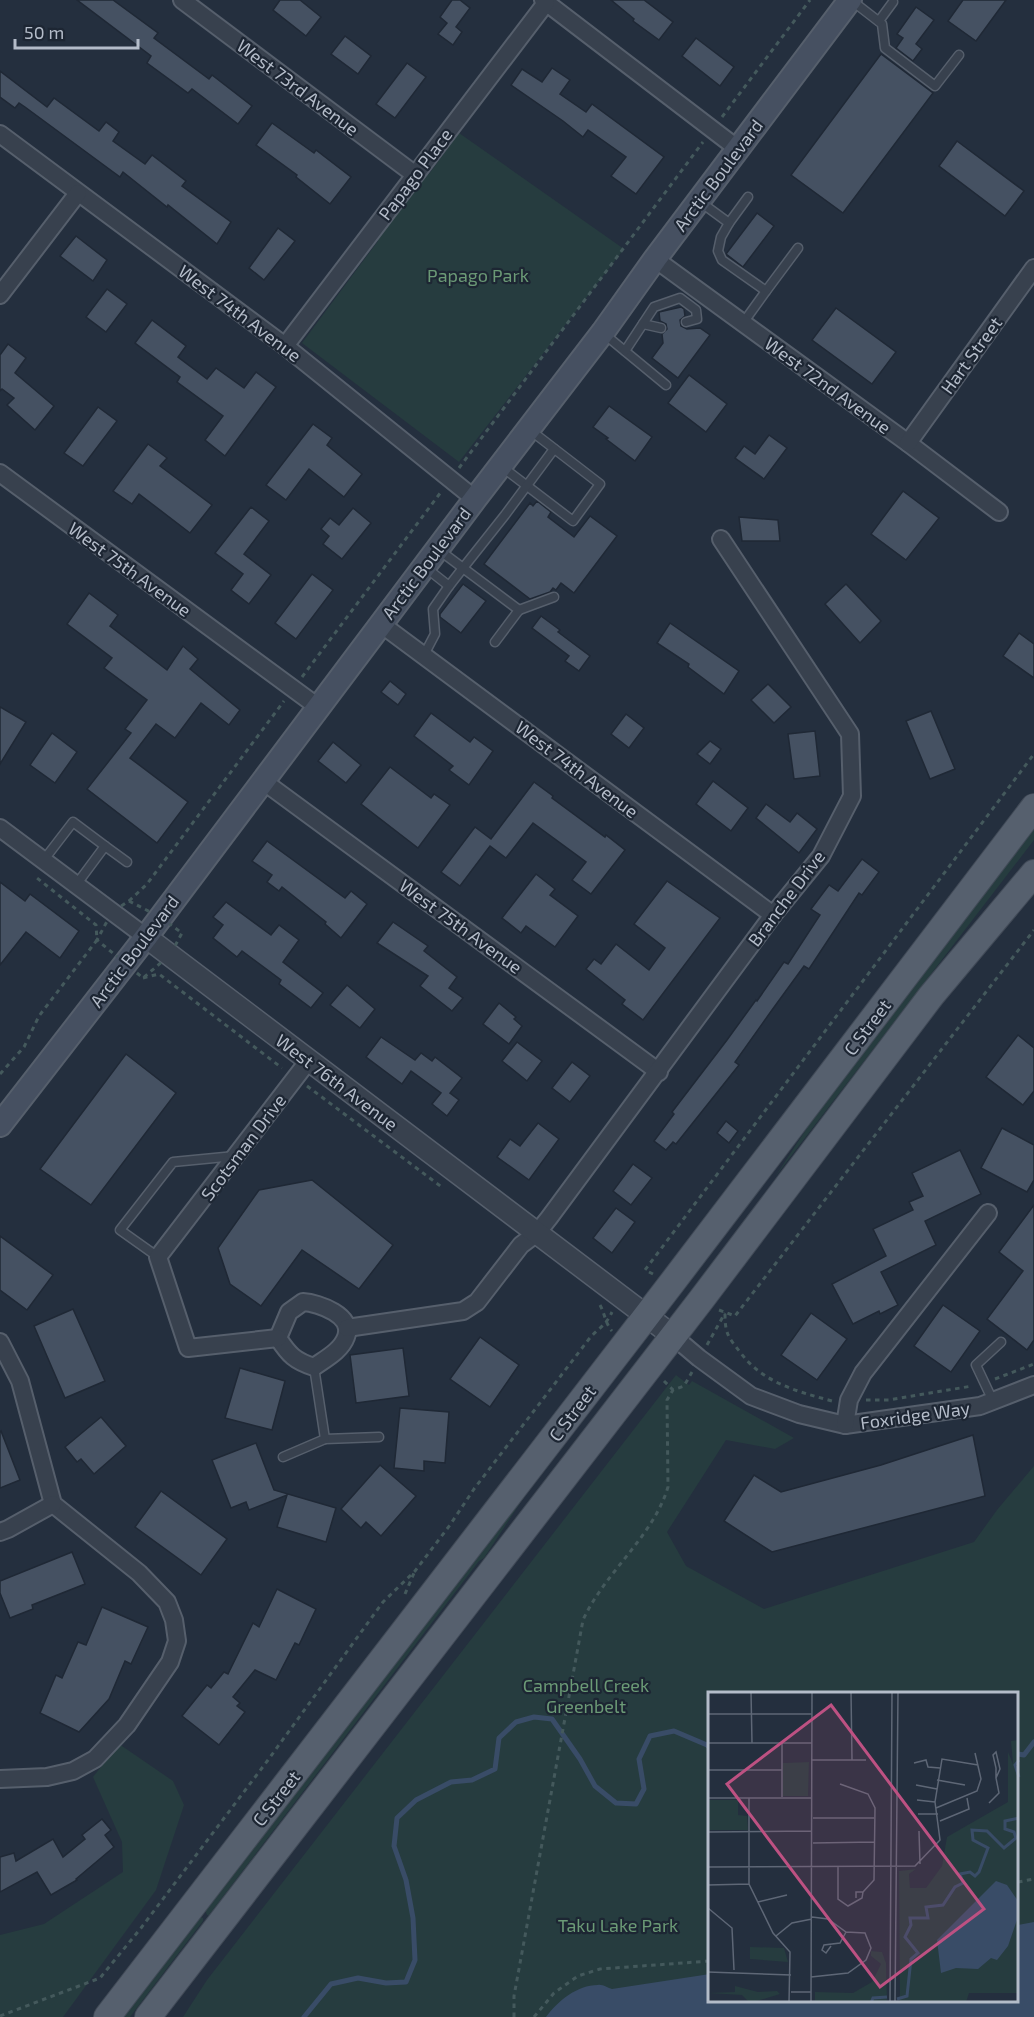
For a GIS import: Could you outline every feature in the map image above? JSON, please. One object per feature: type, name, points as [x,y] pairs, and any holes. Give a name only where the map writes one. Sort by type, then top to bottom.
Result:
[{"type":"main road","name":"Arctic Boulevard","points":[[0,1125],[146,937],[603,332],[655,259],[850,0]]},
{"type":"main road","name":"C Street","points":[[107,2017],[1034,807]]},
{"type":"main road","name":"C Street","points":[[148,2017],[673,1336],[931,996],[1034,873]]},
{"type":"street","name":"West 73rd Avenue","points":[[182,0],[414,174]]},
{"type":"street","name":"Papago Place","points":[[285,346],[544,1]]},
{"type":"street","points":[[544,1],[738,149]]},
{"type":"street","name":"West 74th Avenue","points":[[0,134],[285,346],[475,499]]},
{"type":"street","points":[[0,295],[78,193]]},
{"type":"street","name":"West 72nd Avenue","points":[[655,259],[908,442],[999,512]]},
{"type":"street","name":"Hart Street","points":[[908,442],[1034,268]]},
{"type":"street","name":"West 75th Avenue","points":[[0,473],[318,707]]},
{"type":"street","name":"Branche Drive","points":[[347,1328],[463,1311],[472,1307],[521,1245],[537,1233],[549,1218],[772,915],[821,856],[852,796],[850,734],[721,539]]},
{"type":"street","name":"West 74th Avenue","points":[[381,624],[772,915]]},
{"type":"street","name":"West 75th Avenue","points":[[263,781],[658,1072]]},
{"type":"street","name":"West 76th Avenue","points":[[0,828],[673,1336]]},
{"type":"street","name":"Scotsman Drive","points":[[158,1257],[309,1060]]},
{"type":"street","points":[[845,1425],[849,1400],[863,1372],[988,1213]]},
{"type":"street","points":[[158,1257],[188,1347],[278,1338]]},
{"type":"street","points":[[303,1302],[329,1308],[340,1317],[347,1328],[347,1336],[341,1345],[332,1355],[314,1366],[300,1362],[289,1353],[278,1338],[289,1312],[303,1302]]},
{"type":"street","name":"Foxridge Way","points":[[673,1336],[752,1396],[799,1414],[845,1425],[980,1406],[1034,1385]]},
{"type":"street","points":[[0,1342],[20,1381],[53,1504],[139,1573],[167,1602],[174,1620],[177,1641],[170,1662],[127,1725],[95,1759],[73,1771],[47,1777],[0,1779]]},
{"type":"street","points":[[0,1532],[53,1504]]},
{"type":"lane","points":[[850,0],[882,24],[885,48],[935,86],[959,55]]},
{"type":"lane","points":[[879,21],[893,2]]},
{"type":"lane","points":[[748,197],[721,237],[718,251],[722,260],[766,291]]},
{"type":"lane","points":[[699,201],[729,223]]},
{"type":"lane","points":[[743,323],[798,248]]},
{"type":"lane","points":[[625,351],[654,307],[680,298],[696,310],[697,319],[686,322]]},
{"type":"lane","points":[[696,310],[712,302]]},
{"type":"lane","points":[[643,324],[661,328]]},
{"type":"lane","points":[[603,332],[666,385]]},
{"type":"lane","points":[[501,465],[573,521],[600,484],[528,429]]},
{"type":"lane","points":[[424,655],[435,634],[433,609],[506,515],[554,448]]},
{"type":"lane","points":[[431,557],[463,568],[519,610]]},
{"type":"lane","points":[[431,557],[449,586]]},
{"type":"lane","points":[[495,642],[519,610],[554,597]]},
{"type":"lane","points":[[43,861],[73,822],[127,862]]},
{"type":"lane","points":[[76,885],[105,846]]},
{"type":"lane","points":[[158,1257],[120,1230],[173,1162],[236,1156]]},
{"type":"lane","points":[[993,1401],[976,1365],[1001,1342]]},
{"type":"lane","points":[[314,1366],[325,1439]]},
{"type":"lane","points":[[283,1457],[325,1439],[379,1437]]},
{"type":"path","points":[[129,901],[147,884],[810,0]]},
{"type":"path","points":[[645,1270],[1034,754]]},
{"type":"path","points":[[0,1074],[24,1047],[39,1016],[97,940],[96,925],[35,876]]},
{"type":"path","points":[[725,1313],[735,1316],[1034,930]]},
{"type":"path","points":[[143,978],[159,974],[451,1193]]},
{"type":"path","points":[[0,2016],[100,1978],[141,1928],[268,1760],[383,1602],[415,1571],[474,1489],[589,1339],[597,1329],[606,1325],[599,1303]]},
{"type":"path","points":[[514,2017],[514,1996],[583,1620],[593,1600],[664,1500],[668,1487],[666,1407],[673,1390]]},
{"type":"path","points":[[1019,1882],[1034,1879]]},
{"type":"path","points":[[534,2017],[554,1993],[578,1976],[600,1969],[708,1961]]},
{"type":"green space","name":"Papago Park","points":[[459,133],[624,249],[459,462],[302,343],[378,241],[376,239]]},
{"type":"green space","points":[[1034,829],[1034,840],[775,1177],[816,1114]]},
{"type":"green space","name":"Campbell Creek Greenbelt","points":[[676,1375],[689,1385],[692,1381],[794,1438],[775,1449],[726,1440],[667,1532],[686,1566],[764,1609],[974,1542],[1034,1466],[1034,2017],[183,2017],[207,1980]]},
{"type":"green space","points":[[534,1482],[484,1558],[479,1561],[207,1915],[205,1910]]},
{"type":"green space","points":[[119,1744],[173,1781],[184,1805],[156,1890],[63,2017],[0,2017],[0,1935],[44,1924],[123,1872],[122,1842],[93,1777]]},
{"type":"green space","points":[[200,1917],[203,1921],[130,2017],[123,2017]]},
{"type":"water","points":[[1034,1922],[1034,2017],[546,2017],[569,1995],[590,1986],[601,1985],[612,1989],[708,1974],[708,2002],[1019,2002],[1019,1925]]},
{"type":"building","points":[[77,0],[113,0],[158,33],[154,38],[209,79],[212,75],[252,106],[238,124],[192,89],[188,93],[147,63],[151,56]]},
{"type":"building","points":[[280,0],[300,0],[321,17],[306,36],[273,10]]},
{"type":"building","points":[[452,0],[460,0],[470,8],[456,27],[462,32],[453,45],[438,34],[447,23],[440,17]]},
{"type":"building","points":[[611,0],[644,0],[673,22],[659,40],[633,21],[634,19]]},
{"type":"building","points":[[963,0],[1006,0],[976,41],[948,21]]},
{"type":"building","points":[[916,7],[934,20],[916,44],[922,49],[913,61],[896,48],[903,38],[897,34]]},
{"type":"building","points":[[345,36],[371,56],[358,74],[331,54]]},
{"type":"building","points":[[696,38],[734,67],[720,86],[682,56]]},
{"type":"building","points":[[881,54],[933,93],[843,213],[791,175]]},
{"type":"building","points":[[407,63],[426,77],[395,118],[376,104]]},
{"type":"building","points":[[552,68],[570,80],[560,94],[586,112],[592,104],[664,157],[636,194],[611,176],[626,157],[588,130],[583,137],[511,85],[522,69],[542,82]]},
{"type":"building","points":[[0,71],[47,107],[54,98],[99,131],[106,122],[119,132],[113,141],[145,164],[152,155],[186,181],[182,186],[231,222],[217,244],[123,172],[120,177],[19,103],[15,108],[0,97]]},
{"type":"building","points":[[272,123],[314,153],[316,150],[351,177],[330,204],[296,177],[297,175],[256,145]]},
{"type":"building","points":[[957,141],[1024,191],[1005,216],[939,166]]},
{"type":"building","points":[[757,213],[774,226],[743,267],[726,254]]},
{"type":"building","points":[[278,228],[295,241],[264,280],[249,268]]},
{"type":"building","points":[[76,236],[107,260],[93,281],[60,256]]},
{"type":"building","points":[[107,289],[127,304],[106,332],[86,317]]},
{"type":"building","points":[[681,307],[684,309],[685,316],[680,320],[681,326],[687,329],[700,328],[710,335],[678,378],[652,358],[663,343],[662,334],[667,329],[666,324],[660,321],[659,312]]},
{"type":"building","points":[[836,308],[896,352],[872,384],[812,340]]},
{"type":"building","points":[[152,320],[186,346],[178,357],[207,379],[216,368],[244,388],[256,372],[276,387],[225,456],[205,440],[223,416],[177,382],[180,377],[135,343]]},
{"type":"building","points":[[8,344],[26,358],[15,373],[54,406],[35,430],[7,405],[14,398],[2,389],[0,391],[0,355]]},
{"type":"building","points":[[689,375],[727,404],[706,432],[668,403]]},
{"type":"building","points":[[609,406],[652,437],[635,461],[593,427]]},
{"type":"building","points":[[98,407],[117,421],[83,466],[64,453]]},
{"type":"building","points":[[313,424],[332,438],[327,445],[362,474],[344,497],[309,469],[286,500],[266,485]]},
{"type":"building","points":[[769,435],[787,448],[764,479],[735,458],[744,446],[755,454]]},
{"type":"building","points":[[148,444],[167,458],[160,466],[212,505],[190,533],[139,494],[132,504],[113,491]]},
{"type":"building","points":[[903,491],[939,518],[906,560],[871,534]]},
{"type":"building","points":[[537,501],[551,512],[548,517],[574,537],[590,516],[617,536],[574,593],[561,583],[556,590],[553,588],[550,592],[530,599],[484,564],[530,503],[533,506]]},
{"type":"building","points":[[251,507],[269,521],[244,554],[271,575],[249,604],[231,590],[243,574],[215,553]]},
{"type":"building","points":[[353,508],[371,523],[342,559],[323,544],[329,536],[321,529],[330,518],[339,525]]},
{"type":"building","points":[[739,517],[778,520],[780,541],[742,541]]},
{"type":"building","points":[[312,574],[333,590],[296,639],[275,623]]},
{"type":"building","points":[[463,584],[486,601],[461,633],[440,617],[440,614]]},
{"type":"building","points":[[846,584],[881,621],[860,643],[825,604]]},
{"type":"building","points":[[89,593],[118,615],[110,626],[167,670],[183,646],[198,659],[190,669],[240,710],[229,725],[201,703],[175,738],[156,724],[130,758],[188,802],[157,843],[87,789],[131,733],[125,729],[147,700],[104,668],[112,658],[67,624]]},
{"type":"building","points":[[541,616],[590,656],[579,671],[565,661],[569,656],[532,628]]},
{"type":"building","points":[[670,623],[739,671],[724,694],[688,667],[689,664],[657,643]]},
{"type":"building","points":[[1019,633],[1034,644],[1034,678],[1003,656]]},
{"type":"building","points":[[390,681],[406,694],[398,705],[381,692]]},
{"type":"building","points":[[768,684],[791,707],[774,723],[751,700]]},
{"type":"building","points":[[0,707],[26,722],[0,764]]},
{"type":"building","points":[[931,711],[955,769],[930,779],[906,721]]},
{"type":"building","points":[[431,713],[470,742],[474,737],[493,751],[469,785],[449,770],[453,766],[414,736]]},
{"type":"building","points":[[626,714],[644,728],[629,748],[611,734]]},
{"type":"building","points":[[815,731],[820,776],[794,779],[788,734]]},
{"type":"building","points":[[52,733],[77,752],[55,783],[30,765]]},
{"type":"building","points":[[710,741],[721,749],[710,764],[697,754]]},
{"type":"building","points":[[333,742],[361,765],[346,783],[318,761]]},
{"type":"building","points":[[390,767],[431,798],[434,794],[450,805],[418,848],[361,804]]},
{"type":"building","points":[[713,781],[748,808],[731,831],[696,804]]},
{"type":"building","points":[[534,782],[553,796],[552,798],[625,850],[591,894],[572,880],[586,862],[533,823],[506,858],[490,846],[460,886],[441,872],[475,827],[491,839]]},
{"type":"building","points":[[766,804],[790,822],[797,813],[817,829],[799,853],[756,818]]},
{"type":"building","points":[[267,841],[345,898],[351,891],[367,904],[341,938],[325,924],[326,922],[282,887],[279,891],[267,882],[272,875],[252,861]]},
{"type":"building","points":[[862,859],[879,872],[862,895],[859,893],[809,969],[804,966],[772,1010],[735,1062],[739,1065],[676,1144],[673,1142],[666,1150],[654,1141],[674,1114],[672,1112],[784,962],[788,964],[820,915],[811,909],[829,885],[838,891]]},
{"type":"building","points":[[536,874],[555,889],[550,895],[578,916],[555,947],[526,926],[521,933],[502,918]]},
{"type":"building","points":[[667,881],[720,918],[643,1020],[622,1004],[625,1000],[586,969],[594,959],[601,964],[616,944],[649,970],[665,948],[634,924]]},
{"type":"building","points":[[0,882],[25,901],[30,894],[79,931],[60,958],[26,932],[0,965]]},
{"type":"building","points":[[226,902],[271,935],[279,925],[299,940],[283,962],[323,993],[311,1008],[279,984],[281,980],[242,951],[237,957],[213,938],[223,925],[213,917]]},
{"type":"building","points":[[393,922],[428,946],[424,951],[457,977],[449,988],[463,998],[452,1011],[420,986],[428,976],[377,943]]},
{"type":"building","points":[[347,985],[375,1009],[360,1028],[330,1005]]},
{"type":"building","points":[[499,1003],[516,1017],[514,1019],[522,1026],[509,1044],[483,1024]]},
{"type":"building","points":[[1018,1035],[1034,1048],[1034,1091],[1023,1105],[986,1077]]},
{"type":"building","points":[[381,1037],[415,1060],[421,1053],[432,1061],[435,1057],[462,1078],[450,1093],[459,1100],[447,1116],[432,1104],[441,1093],[411,1071],[402,1084],[366,1057]]},
{"type":"building","points":[[517,1042],[542,1061],[527,1081],[502,1061]]},
{"type":"building","points":[[126,1054],[176,1093],[91,1205],[40,1169]]},
{"type":"building","points":[[572,1062],[590,1076],[570,1102],[552,1088]]},
{"type":"building","points":[[726,1121],[738,1131],[729,1143],[717,1133]]},
{"type":"building","points":[[538,1123],[559,1139],[529,1180],[497,1157],[510,1139],[520,1146]]},
{"type":"building","points":[[1002,1128],[1034,1145],[1034,1180],[1027,1192],[981,1168]]},
{"type":"building","points":[[960,1150],[981,1194],[925,1221],[936,1245],[881,1272],[898,1305],[880,1314],[879,1311],[853,1324],[832,1284],[886,1256],[873,1229],[913,1210],[909,1202],[923,1196],[912,1173]]},
{"type":"building","points":[[633,1164],[652,1178],[631,1205],[613,1191]]},
{"type":"building","points":[[312,1180],[393,1245],[359,1289],[302,1250],[261,1306],[230,1284],[218,1248],[259,1190]]},
{"type":"building","points":[[1034,1205],[1034,1340],[1027,1350],[987,1319],[1023,1271],[999,1252]]},
{"type":"building","points":[[616,1208],[635,1222],[612,1253],[593,1238]]},
{"type":"building","points":[[0,1236],[53,1275],[27,1310],[0,1290]]},
{"type":"building","points":[[943,1305],[980,1331],[951,1372],[914,1346]]},
{"type":"building","points":[[73,1309],[105,1381],[65,1398],[34,1326]]},
{"type":"building","points":[[811,1313],[847,1339],[817,1380],[781,1355]]},
{"type":"building","points":[[480,1337],[519,1365],[490,1407],[450,1379]]},
{"type":"building","points":[[403,1348],[409,1396],[356,1403],[350,1355]]},
{"type":"building","points":[[240,1368],[285,1381],[272,1430],[225,1418]]},
{"type":"building","points":[[400,1408],[449,1412],[445,1463],[424,1461],[424,1471],[394,1468]]},
{"type":"building","points":[[101,1417],[126,1446],[94,1474],[81,1459],[77,1462],[65,1447]]},
{"type":"building","points":[[0,1432],[20,1480],[0,1488]]},
{"type":"building","points":[[973,1435],[985,1496],[772,1552],[724,1521],[754,1475],[781,1492],[881,1465]]},
{"type":"building","points":[[256,1443],[274,1490],[336,1508],[326,1542],[277,1527],[287,1495],[249,1510],[246,1502],[231,1508],[212,1460]]},
{"type":"building","points":[[380,1465],[416,1496],[381,1536],[366,1522],[361,1528],[341,1509]]},
{"type":"building","points":[[161,1491],[227,1539],[201,1575],[135,1527]]},
{"type":"building","points":[[72,1552],[85,1584],[32,1605],[33,1609],[10,1618],[0,1593],[0,1581]]},
{"type":"building","points":[[277,1589],[316,1609],[299,1645],[295,1643],[276,1680],[255,1670],[233,1697],[240,1703],[237,1706],[245,1712],[219,1745],[182,1716],[207,1685],[211,1688],[224,1672],[228,1674],[253,1623],[259,1627]]},
{"type":"building","points":[[102,1607],[148,1627],[131,1664],[125,1661],[109,1699],[79,1732],[40,1713],[56,1675],[62,1678],[78,1642],[86,1645]]},
{"type":"building","points":[[102,1819],[111,1830],[105,1835],[114,1847],[77,1880],[51,1895],[37,1872],[0,1892],[0,1857],[14,1853],[16,1861],[53,1839],[63,1857],[85,1839],[82,1835]]},
{"type":"waterway","points":[[304,2017],[331,1984],[358,1978],[386,1983],[406,1982],[415,1960],[413,1918],[406,1880],[394,1846],[397,1818],[416,1800],[451,1782],[472,1780],[495,1769],[499,1738],[516,1722],[534,1717],[552,1719],[580,1759],[595,1786],[616,1803],[636,1804],[644,1789],[639,1759],[650,1736],[674,1731],[708,1746]]},
{"type":"waterway","points":[[1019,1754],[1024,1755],[1034,1742]]},
{"type":"park label","name":"Taku Lake Park","points":[[618,1925]]}]
